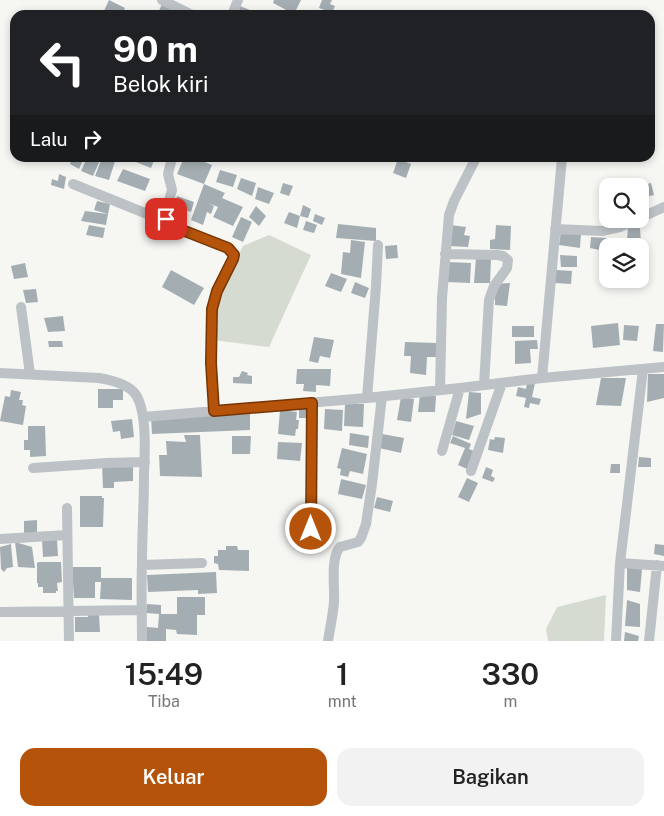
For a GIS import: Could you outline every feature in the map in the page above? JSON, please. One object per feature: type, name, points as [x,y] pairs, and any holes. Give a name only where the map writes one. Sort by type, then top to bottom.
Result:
[{"type":"street","points":[[162,0],[182,10]]},
{"type":"street","points":[[167,222],[166,214],[172,190],[168,174],[171,162]]},
{"type":"street","points":[[440,390],[447,228],[451,208],[474,162]]},
{"type":"street","points":[[542,378],[562,162]]},
{"type":"street","points":[[73,184],[228,248],[234,255],[217,291],[212,309],[211,363],[214,411]]},
{"type":"street","points":[[649,214],[664,207]]},
{"type":"street","points":[[556,228],[602,231],[613,228]]},
{"type":"street","points":[[367,398],[378,246]]},
{"type":"street","points":[[445,254],[497,255],[503,256],[508,260],[507,268],[494,286],[490,300],[484,385]]},
{"type":"street","points":[[21,307],[30,374]]},
{"type":"street","points":[[143,418],[367,398],[664,366]]},
{"type":"street","points":[[616,641],[620,563],[643,368]]},
{"type":"street","points":[[0,373],[87,376],[122,384],[136,395],[143,418],[145,462],[142,641]]},
{"type":"street","points":[[471,471],[502,383]]},
{"type":"street","points":[[442,451],[460,388]]},
{"type":"street","points":[[328,641],[334,602],[334,562],[337,552],[340,547],[355,544],[360,540],[366,524],[382,396]]},
{"type":"street","points":[[311,529],[312,403]]},
{"type":"street","points":[[33,468],[145,462]]},
{"type":"street","points":[[67,508],[69,641]]},
{"type":"street","points":[[0,539],[67,535]]},
{"type":"street","points":[[142,565],[202,563]]},
{"type":"street","points":[[620,563],[660,566],[649,641],[654,641]]},
{"type":"street","points":[[0,612],[142,610]]},
{"type":"shaded area","points":[[269,235],[311,255],[269,347],[213,340],[217,308],[224,282],[243,246]]},
{"type":"shaded area","points":[[606,595],[604,641],[548,641],[546,629],[557,607]]},
{"type":"building","points":[[109,0],[125,8],[124,10],[104,10]]},
{"type":"building","points":[[274,0],[301,0],[296,10],[286,10],[273,3]]},
{"type":"building","points":[[322,0],[332,0],[330,4],[335,6],[333,10],[319,8]]},
{"type":"building","points":[[163,2],[179,10],[159,10]]},
{"type":"building","points":[[240,6],[250,10],[239,10]]},
{"type":"building","points":[[71,162],[82,162],[79,169],[70,164]]},
{"type":"building","points":[[85,162],[99,162],[93,176],[81,171]]},
{"type":"building","points":[[100,162],[115,162],[109,180],[95,176]]},
{"type":"building","points":[[136,162],[153,162],[151,168]]},
{"type":"building","points":[[182,162],[205,162],[212,165],[204,184],[177,174]]},
{"type":"building","points":[[397,162],[411,164],[406,178],[393,173]]},
{"type":"building","points":[[123,169],[150,179],[145,191],[117,181]]},
{"type":"building","points":[[220,170],[237,175],[233,187],[216,182]]},
{"type":"building","points":[[59,174],[66,177],[64,189],[51,185],[52,179],[58,181]]},
{"type":"building","points":[[241,178],[256,183],[252,196],[237,189]]},
{"type":"building","points":[[283,183],[293,186],[289,196],[280,193]]},
{"type":"building","points":[[649,183],[651,183],[654,195],[649,196]]},
{"type":"building","points":[[204,184],[225,193],[222,198],[243,207],[233,226],[213,217],[218,207],[208,203],[214,206],[211,214],[207,212],[203,225],[191,220]]},
{"type":"building","points":[[258,187],[274,193],[269,204],[255,199]]},
{"type":"building","points":[[177,196],[194,202],[191,212],[174,206]]},
{"type":"building","points":[[97,201],[110,204],[108,214],[94,210]]},
{"type":"building","points":[[303,205],[311,209],[308,218],[300,216]]},
{"type":"building","points":[[256,206],[266,216],[259,226],[249,217]]},
{"type":"building","points":[[85,211],[108,214],[106,225],[81,221]]},
{"type":"building","points":[[289,212],[300,216],[297,228],[284,223]]},
{"type":"building","points":[[315,214],[325,218],[322,225],[313,221]]},
{"type":"building","points":[[241,217],[252,222],[243,242],[232,237]]},
{"type":"building","points":[[306,221],[317,225],[314,233],[303,230]]},
{"type":"building","points":[[338,224],[376,228],[376,241],[336,238]]},
{"type":"building","points":[[89,225],[105,228],[103,238],[86,235]]},
{"type":"building","points":[[451,225],[466,227],[464,235],[470,236],[468,247],[449,246]]},
{"type":"building","points":[[496,225],[511,226],[510,250],[490,249],[490,240],[495,239]]},
{"type":"building","points":[[628,228],[640,228],[641,238],[627,238]]},
{"type":"building","points":[[561,231],[581,233],[580,248],[559,245]]},
{"type":"building","points":[[591,237],[607,238],[599,238],[599,250],[590,248]]},
{"type":"building","points":[[351,240],[365,242],[361,278],[341,274],[343,252],[350,253]]},
{"type":"building","points":[[397,245],[398,258],[386,259],[385,246]]},
{"type":"building","points":[[560,255],[577,256],[577,267],[561,267]]},
{"type":"building","points":[[476,257],[491,259],[490,283],[474,283]]},
{"type":"building","points":[[448,262],[471,263],[470,283],[447,282]]},
{"type":"building","points":[[25,263],[28,277],[14,279],[11,266]]},
{"type":"building","points":[[171,270],[204,288],[194,305],[162,287]]},
{"type":"building","points":[[556,270],[572,271],[571,284],[555,283]]},
{"type":"building","points":[[331,273],[347,279],[341,292],[325,286]]},
{"type":"building","points":[[355,282],[369,288],[365,298],[351,293]]},
{"type":"building","points":[[510,283],[507,306],[495,305],[495,284]]},
{"type":"building","points":[[36,289],[38,302],[26,303],[23,290]]},
{"type":"building","points":[[63,316],[65,331],[48,332],[44,318]]},
{"type":"building","points":[[618,323],[620,345],[593,348],[591,326]]},
{"type":"building","points":[[656,324],[664,324],[663,352],[653,351]]},
{"type":"building","points":[[624,325],[639,326],[637,341],[623,340]]},
{"type":"building","points":[[512,326],[534,326],[534,337],[512,337]]},
{"type":"building","points":[[314,337],[334,340],[330,358],[320,356],[318,363],[309,361]]},
{"type":"building","points":[[537,340],[538,349],[530,349],[531,363],[515,364],[515,341]]},
{"type":"building","points":[[48,341],[62,341],[63,347],[49,347]]},
{"type":"building","points":[[405,342],[437,343],[436,357],[427,357],[426,375],[410,373],[411,356],[404,356]]},
{"type":"building","points":[[297,369],[331,369],[330,386],[316,385],[316,392],[303,391],[304,384],[296,384]]},
{"type":"building","points":[[242,371],[252,376],[252,384],[233,383],[233,377],[239,377]]},
{"type":"building","points":[[648,374],[664,374],[664,398],[647,402]]},
{"type":"building","points":[[601,378],[626,378],[621,406],[596,405]]},
{"type":"building","points":[[527,382],[535,383],[532,397],[541,399],[539,405],[530,403],[529,408],[524,407],[526,398],[516,396],[518,387],[526,389]]},
{"type":"building","points":[[98,389],[123,389],[123,400],[113,400],[113,408],[98,408]]},
{"type":"building","points":[[11,390],[21,392],[19,400],[23,400],[22,405],[26,406],[23,425],[0,421],[5,396],[10,397]]},
{"type":"building","points":[[469,392],[481,393],[481,414],[466,419]]},
{"type":"building","points":[[420,394],[436,396],[435,412],[418,412]]},
{"type":"building","points":[[401,397],[414,399],[411,422],[397,420]]},
{"type":"building","points":[[345,404],[364,404],[363,427],[344,426]]},
{"type":"building","points":[[299,405],[309,405],[308,418],[299,418]]},
{"type":"building","points":[[325,409],[343,410],[342,431],[324,429]]},
{"type":"building","points":[[280,410],[297,412],[296,420],[299,420],[295,436],[278,434]]},
{"type":"building","points":[[250,411],[250,430],[152,434],[151,418]]},
{"type":"building","points":[[132,419],[134,437],[121,439],[120,431],[113,432],[111,421]]},
{"type":"building","points":[[456,421],[474,426],[469,440],[452,435]]},
{"type":"building","points":[[28,426],[45,426],[46,456],[30,457],[30,450],[24,450],[24,440],[28,440]]},
{"type":"building","points":[[350,433],[369,436],[368,448],[349,445]]},
{"type":"building","points":[[382,434],[404,438],[401,453],[379,448]]},
{"type":"building","points":[[184,435],[200,435],[202,477],[160,476],[159,455],[167,455],[166,441],[186,442]]},
{"type":"building","points":[[232,436],[251,436],[250,454],[232,454]]},
{"type":"building","points":[[453,436],[471,444],[469,449],[474,451],[467,469],[458,465],[465,448],[450,443]]},
{"type":"building","points":[[495,437],[505,438],[503,453],[488,450],[490,439],[494,440]]},
{"type":"building","points":[[278,442],[302,443],[300,461],[277,459]]},
{"type":"building","points":[[342,448],[367,454],[363,474],[350,471],[348,477],[340,475],[341,469],[337,468]]},
{"type":"building","points":[[639,457],[651,458],[651,467],[638,467]]},
{"type":"building","points":[[611,464],[620,464],[620,473],[610,473]]},
{"type":"building","points":[[102,465],[133,465],[133,481],[114,482],[114,488],[103,488]]},
{"type":"building","points":[[486,467],[493,470],[491,476],[495,478],[493,482],[482,478]]},
{"type":"building","points":[[467,478],[478,483],[469,502],[458,497]]},
{"type":"building","points":[[341,479],[366,485],[362,499],[338,494]]},
{"type":"building","points":[[80,496],[102,496],[104,498],[103,527],[80,527]]},
{"type":"building","points":[[377,497],[393,501],[390,512],[374,508]]},
{"type":"building","points":[[314,518],[333,522],[330,536],[312,532]]},
{"type":"building","points":[[37,520],[37,534],[24,535],[24,521]]},
{"type":"building","points":[[57,538],[58,556],[43,557],[42,539]]},
{"type":"building","points":[[15,542],[32,547],[35,568],[18,567]]},
{"type":"building","points":[[11,544],[13,567],[7,568],[4,572],[1,569],[0,547]]},
{"type":"building","points":[[655,544],[664,545],[664,556],[654,554]]},
{"type":"building","points":[[226,546],[237,546],[238,550],[249,550],[249,571],[219,570],[218,564],[214,563],[214,556],[218,556],[218,550],[226,550]]},
{"type":"building","points":[[38,562],[61,562],[62,582],[57,583],[58,591],[56,593],[43,593],[43,587],[38,587]]},
{"type":"building","points":[[627,565],[642,569],[640,592],[627,590]]},
{"type":"building","points":[[72,567],[101,567],[101,578],[132,578],[132,600],[100,599],[101,582],[95,582],[95,598],[74,598]]},
{"type":"building","points":[[216,572],[217,593],[198,594],[198,590],[148,592],[147,575]]},
{"type":"building","points":[[177,597],[205,597],[205,615],[197,615],[197,635],[177,634],[176,630],[166,629],[166,641],[147,641],[147,627],[158,628],[159,614],[146,613],[147,604],[161,605],[161,614],[177,614]]},
{"type":"building","points":[[627,600],[640,604],[640,627],[625,626]]},
{"type":"building","points":[[88,614],[99,614],[100,632],[75,632],[75,617],[88,617]]},
{"type":"building","points":[[625,632],[639,636],[638,641],[624,641]]},
{"type":"route","points":[[166,219],[172,226],[228,248],[234,255],[217,291],[212,309],[211,363],[214,411],[312,403],[311,529]]}]
